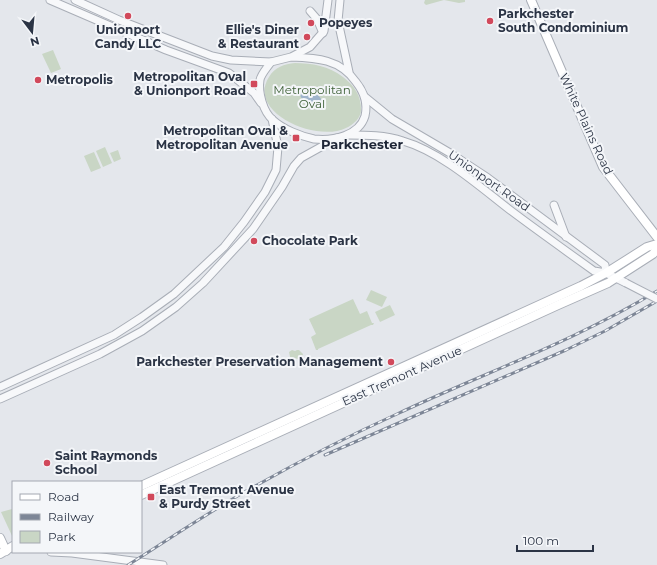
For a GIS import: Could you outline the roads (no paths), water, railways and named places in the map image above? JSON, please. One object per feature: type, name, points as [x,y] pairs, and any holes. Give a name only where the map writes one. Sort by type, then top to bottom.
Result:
[{"type":"main road","name":"White Plains Road","points":[[531,0],[603,167],[657,238]]},
{"type":"main road","name":"East Tremont Avenue","points":[[412,368],[581,286],[606,273],[648,247],[657,244]]},
{"type":"main road","name":"East Tremont Avenue","points":[[142,486],[232,449],[384,380],[608,284],[653,254],[657,249]]},
{"type":"main road","name":"East Tremont Avenue","points":[[142,494],[232,449]]},
{"type":"main road","points":[[0,538],[8,550]]},
{"type":"street","points":[[0,387],[116,334],[174,294],[225,246],[265,192],[276,170],[278,147],[272,119],[254,93],[230,72],[138,39],[50,0]]},
{"type":"street","points":[[75,0],[143,30],[212,56],[231,60],[271,62],[291,57],[310,47],[323,33],[326,24],[328,0]]},
{"type":"street","points":[[272,119],[291,130],[315,139],[336,138],[348,135],[359,127],[363,121],[366,107],[365,97],[350,72],[338,21],[340,0]]},
{"type":"street","points":[[310,11],[317,19],[323,33]]},
{"type":"street","points":[[138,39],[143,30]]},
{"type":"street","points":[[291,57],[320,59],[331,62],[350,72]]},
{"type":"street","points":[[263,105],[260,80],[271,62]]},
{"type":"street","name":"Unionport Road","points":[[365,97],[392,120],[450,153],[488,178],[605,265],[606,273]]},
{"type":"street","name":"Unionport Road","points":[[348,135],[379,136],[397,139],[418,147],[445,161],[594,271],[606,273],[657,299]]},
{"type":"street","points":[[0,399],[86,361],[121,343],[142,331],[181,303],[203,283],[253,229],[298,162],[306,154],[336,138]]},
{"type":"street","points":[[445,161],[450,153]]},
{"type":"street","points":[[554,206],[566,237]]},
{"type":"street","points":[[225,246],[232,252]]},
{"type":"street","points":[[116,334],[121,343]]},
{"type":"street","points":[[72,553],[163,565]]},
{"type":"water","points":[[305,91],[310,91],[316,94],[321,99],[320,103],[314,106],[303,101],[300,94]]},
{"type":"railway","points":[[128,565],[227,502],[318,452],[377,423],[594,326],[657,291]]},
{"type":"railway","points":[[325,455],[566,350],[605,331],[657,301]]},
{"type":"place","name":"Unionport Candy LLC","points":[[128,16]]},
{"type":"place","name":"Parkchester South Condominium","points":[[490,21]]},
{"type":"place","name":"Popeyes","points":[[311,23]]},
{"type":"place","name":"Ellie's Diner & Restaurant","points":[[307,37]]},
{"type":"place","name":"Metropolis","points":[[38,80]]},
{"type":"place","name":"Metropolitan Oval & Unionport Road","points":[[254,84]]},
{"type":"place","name":"Metropolitan Oval & Metropolitan Avenue","points":[[296,138]]},
{"type":"place","name":"Chocolate Park","points":[[254,241]]},
{"type":"place","name":"Parkchester Preservation Management","points":[[391,362]]},
{"type":"place","name":"Saint Raymonds School","points":[[47,463]]},
{"type":"place","name":"East Tremont Avenue & Purdy Street","points":[[151,497]]},
{"type":"district","name":"Parkchester","points":[[362,144]]},
{"type":"park label","name":"Metropolitan Oval","points":[[312,97]]}]
